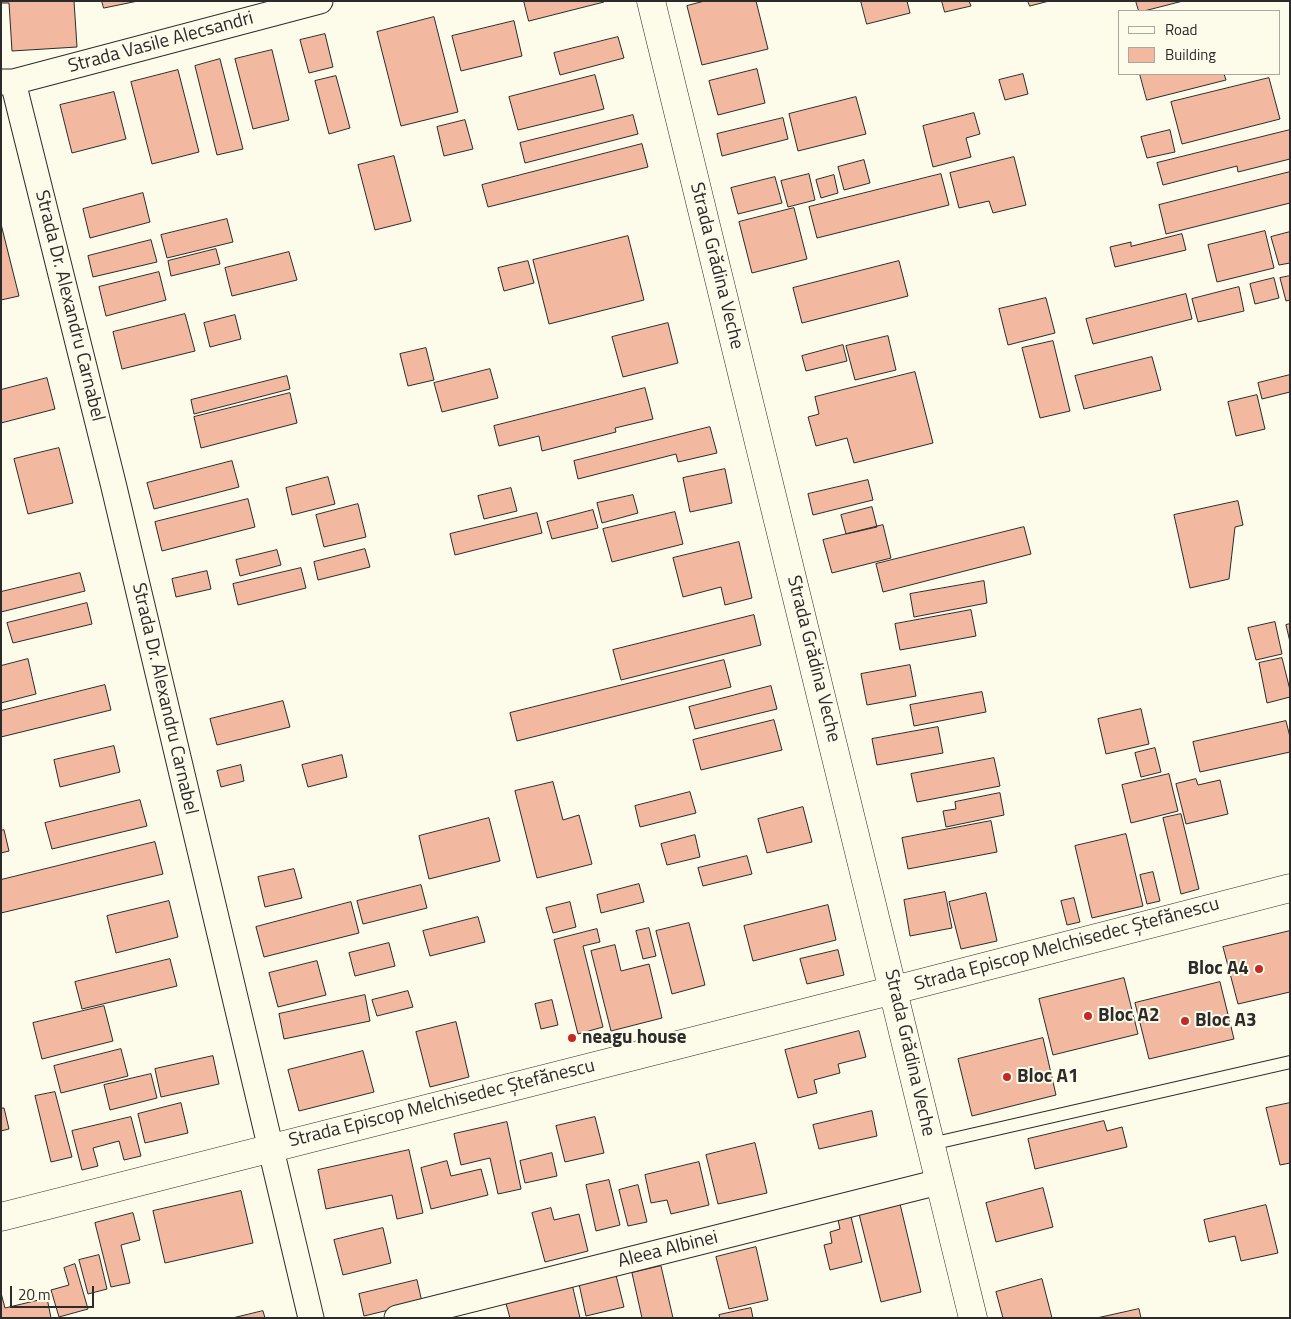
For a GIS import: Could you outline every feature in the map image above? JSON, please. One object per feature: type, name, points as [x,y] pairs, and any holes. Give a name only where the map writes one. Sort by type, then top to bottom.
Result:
[{"type":"street","name":"Strada Vasile Alecsandri","points":[[7,82],[320,1]]},
{"type":"street","name":"Strada Grădina Veche","points":[[651,1],[973,1318]]},
{"type":"street","name":"Strada Dr. Alexandru Carnabel","points":[[7,82],[113,483],[312,1318]]},
{"type":"street","name":"Strada Episcop Melchisedec Ștefănescu","points":[[1,1216],[1290,888]]},
{"type":"street","name":"Aleea Albinei","points":[[397,1318],[939,1182]]},
{"type":"lane","points":[[931,1144],[1290,1062]]},
{"type":"building","points":[[1,1],[74,1],[77,47],[12,51],[9,3],[1,3]]},
{"type":"building","points":[[102,1],[138,1],[104,8]]},
{"type":"building","points":[[524,1],[604,1],[604,2],[529,21]]},
{"type":"building","points":[[705,1],[756,1],[768,49],[702,65],[687,6]]},
{"type":"building","points":[[861,1],[907,1],[910,13],[867,24]]},
{"type":"building","points":[[942,1],[969,1],[971,6],[945,12]]},
{"type":"building","points":[[1028,1],[1049,1],[1030,6]]},
{"type":"building","points":[[1136,1],[1183,1],[1148,10],[1139,10]]},
{"type":"building","points":[[434,17],[458,112],[401,126],[377,32]]},
{"type":"building","points":[[514,21],[522,56],[461,71],[452,36]]},
{"type":"building","points":[[325,34],[333,67],[309,73],[300,40]]},
{"type":"building","points":[[618,37],[624,58],[560,75],[554,53]]},
{"type":"building","points":[[272,50],[289,120],[253,129],[235,59]]},
{"type":"building","points":[[220,59],[243,149],[217,155],[195,66]]},
{"type":"building","points":[[757,69],[765,103],[718,115],[709,81]]},
{"type":"building","points":[[178,70],[199,152],[152,164],[131,82]]},
{"type":"building","points":[[1023,74],[1028,94],[1005,100],[999,80]]},
{"type":"building","points":[[595,75],[604,109],[518,130],[509,97]]},
{"type":"building","points":[[1140,75],[1224,75],[1226,80],[1147,100]]},
{"type":"building","points":[[336,76],[350,128],[329,134],[315,81]]},
{"type":"building","points":[[1269,78],[1280,119],[1182,144],[1171,102]]},
{"type":"building","points":[[114,92],[126,139],[72,153],[60,105]]},
{"type":"building","points":[[856,97],[866,134],[798,151],[789,114]]},
{"type":"building","points":[[974,113],[980,134],[966,138],[971,157],[933,167],[923,126]]},
{"type":"building","points":[[633,115],[638,134],[525,163],[520,143]]},
{"type":"building","points":[[783,118],[788,139],[722,156],[717,134]]},
{"type":"building","points":[[465,120],[473,149],[444,156],[437,127]]},
{"type":"building","points":[[1170,130],[1175,152],[1147,158],[1141,137]]},
{"type":"building","points":[[1290,130],[1290,159],[1238,172],[1237,166],[1163,185],[1157,163]]},
{"type":"building","points":[[642,144],[648,167],[488,207],[482,185]]},
{"type":"building","points":[[394,156],[411,221],[375,230],[358,165]]},
{"type":"building","points":[[1014,157],[1026,205],[993,213],[989,201],[959,208],[950,173]]},
{"type":"building","points":[[864,160],[870,183],[844,190],[838,167]]},
{"type":"building","points":[[1290,172],[1290,203],[1166,234],[1159,205]]},
{"type":"building","points":[[809,174],[815,200],[788,207],[781,181]]},
{"type":"building","points":[[941,174],[949,205],[817,238],[809,207]]},
{"type":"building","points":[[834,175],[838,193],[821,198],[816,180]]},
{"type":"building","points":[[775,177],[782,203],[738,214],[731,188]]},
{"type":"building","points":[[143,193],[150,222],[90,238],[83,209]]},
{"type":"building","points":[[794,208],[807,259],[752,273],[739,222]]},
{"type":"building","points":[[227,219],[233,242],[167,258],[161,235]]},
{"type":"building","points":[[1,224],[19,296],[1,300]]},
{"type":"building","points":[[1265,231],[1274,268],[1217,282],[1208,245]]},
{"type":"building","points":[[1290,232],[1290,263],[1279,265],[1271,237]]},
{"type":"building","points":[[1182,234],[1186,250],[1115,267],[1110,247],[1131,242],[1131,246]]},
{"type":"building","points":[[628,236],[644,300],[549,324],[533,260]]},
{"type":"building","points":[[151,240],[157,262],[93,277],[88,256]]},
{"type":"building","points":[[216,249],[220,264],[171,276],[168,261]]},
{"type":"building","points":[[289,252],[297,280],[232,296],[225,268]]},
{"type":"building","points":[[528,261],[534,283],[504,291],[498,268]]},
{"type":"building","points":[[899,261],[908,296],[802,323],[793,288]]},
{"type":"building","points":[[159,272],[166,300],[106,316],[99,287]]},
{"type":"building","points":[[1290,276],[1290,300],[1286,301],[1280,278]]},
{"type":"building","points":[[1274,278],[1279,298],[1255,304],[1250,284]]},
{"type":"building","points":[[1239,287],[1244,311],[1198,322],[1192,299]]},
{"type":"building","points":[[1186,294],[1192,319],[1093,344],[1086,319]]},
{"type":"building","points":[[1046,298],[1055,333],[1008,345],[999,309]]},
{"type":"building","points":[[185,314],[195,351],[122,369],[113,332]]},
{"type":"building","points":[[235,315],[241,339],[210,347],[204,323]]},
{"type":"building","points":[[668,323],[678,363],[623,377],[612,337]]},
{"type":"building","points":[[888,336],[896,370],[855,380],[846,346]]},
{"type":"building","points":[[1053,341],[1070,411],[1040,418],[1022,348]]},
{"type":"building","points":[[843,345],[847,361],[806,371],[802,356]]},
{"type":"building","points":[[426,348],[434,380],[408,386],[400,354]]},
{"type":"building","points":[[1152,357],[1161,390],[1084,409],[1075,376]]},
{"type":"building","points":[[490,369],[498,398],[442,412],[434,383]]},
{"type":"building","points":[[915,372],[933,443],[854,463],[847,438],[816,446],[808,417],[819,414],[815,397]]},
{"type":"building","points":[[1290,375],[1290,392],[1262,399],[1258,383]]},
{"type":"building","points":[[287,376],[290,389],[194,414],[191,400]]},
{"type":"building","points":[[47,378],[55,409],[1,423],[1,390]]},
{"type":"building","points":[[645,388],[653,419],[615,428],[616,432],[542,451],[539,436],[499,446],[494,426]]},
{"type":"building","points":[[290,393],[297,423],[201,448],[194,417]]},
{"type":"building","points":[[1257,395],[1265,429],[1236,436],[1228,402]]},
{"type":"building","points":[[710,427],[717,453],[678,462],[676,454],[578,479],[574,461]]},
{"type":"building","points":[[59,448],[73,503],[28,514],[14,459]]},
{"type":"building","points":[[232,461],[239,487],[154,509],[147,483]]},
{"type":"building","points":[[725,469],[732,503],[690,512],[683,478]]},
{"type":"building","points":[[328,477],[335,504],[292,515],[286,488]]},
{"type":"building","points":[[868,480],[873,500],[813,515],[808,494]]},
{"type":"building","points":[[511,488],[517,511],[484,519],[478,496]]},
{"type":"building","points":[[633,495],[638,513],[602,523],[597,503]]},
{"type":"building","points":[[248,499],[255,527],[162,551],[155,522]]},
{"type":"building","points":[[1238,501],[1243,525],[1235,527],[1229,579],[1190,588],[1174,515]]},
{"type":"building","points":[[358,504],[366,537],[324,547],[316,515]]},
{"type":"building","points":[[872,507],[877,527],[846,534],[841,515]]},
{"type":"building","points":[[593,510],[598,528],[552,539],[547,522]]},
{"type":"building","points":[[675,512],[683,544],[612,562],[603,529]]},
{"type":"building","points":[[537,513],[542,533],[455,555],[450,534]]},
{"type":"building","points":[[883,525],[891,558],[832,573],[823,540]]},
{"type":"building","points":[[1024,527],[1031,554],[883,592],[876,564]]},
{"type":"building","points":[[739,542],[752,598],[725,605],[721,587],[683,597],[673,558]]},
{"type":"building","points":[[365,549],[370,567],[318,580],[314,562]]},
{"type":"building","points":[[277,550],[281,565],[240,576],[236,560]]},
{"type":"building","points":[[301,568],[306,588],[238,605],[233,584]]},
{"type":"building","points":[[207,571],[211,589],[176,597],[172,579]]},
{"type":"building","points":[[80,573],[85,591],[1,612],[1,592]]},
{"type":"building","points":[[984,581],[987,603],[914,617],[910,594]]},
{"type":"building","points":[[87,603],[92,624],[13,643],[7,623]]},
{"type":"building","points":[[971,610],[976,636],[900,650],[895,624]]},
{"type":"building","points":[[754,615],[761,645],[621,680],[613,650]]},
{"type":"building","points":[[1275,622],[1282,654],[1256,660],[1248,628]]},
{"type":"building","points":[[1290,624],[1290,642],[1286,625]]},
{"type":"building","points":[[1282,658],[1290,697],[1267,703],[1259,663]]},
{"type":"building","points":[[28,659],[36,694],[1,703],[1,666]]},
{"type":"building","points":[[724,660],[731,687],[517,741],[510,713]]},
{"type":"building","points":[[910,665],[916,696],[867,705],[861,674]]},
{"type":"building","points":[[105,685],[111,710],[1,737],[1,711]]},
{"type":"building","points":[[771,686],[777,709],[695,729],[689,707]]},
{"type":"building","points":[[982,692],[986,712],[914,726],[910,705]]},
{"type":"building","points":[[283,701],[290,727],[217,745],[210,719]]},
{"type":"building","points":[[1141,709],[1149,744],[1106,754],[1098,719]]},
{"type":"building","points":[[774,720],[782,750],[701,770],[693,740]]},
{"type":"building","points":[[1286,721],[1290,737],[1290,752],[1200,772],[1193,742]]},
{"type":"building","points":[[938,727],[943,753],[877,765],[872,739]]},
{"type":"building","points":[[114,746],[120,772],[60,787],[54,760]]},
{"type":"building","points":[[1155,748],[1161,772],[1141,777],[1135,753]]},
{"type":"building","points":[[342,755],[347,777],[308,787],[302,765]]},
{"type":"building","points":[[994,758],[1000,786],[917,802],[911,774]]},
{"type":"building","points":[[241,765],[244,781],[221,787],[217,771]]},
{"type":"building","points":[[1169,774],[1178,811],[1131,823],[1122,785]]},
{"type":"building","points":[[1196,779],[1198,785],[1220,780],[1228,814],[1186,824],[1176,784]]},
{"type":"building","points":[[553,782],[563,820],[579,815],[592,864],[537,878],[515,791]]},
{"type":"building","points":[[690,792],[696,813],[640,827],[635,806]]},
{"type":"building","points":[[1000,793],[1004,815],[946,827],[943,811],[956,809],[955,802]]},
{"type":"building","points":[[140,800],[147,826],[52,849],[45,823]]},
{"type":"building","points":[[803,807],[812,842],[767,853],[758,819]]},
{"type":"building","points":[[1181,814],[1199,889],[1181,894],[1163,818]]},
{"type":"building","points":[[489,818],[500,861],[429,879],[419,836]]},
{"type":"building","points":[[991,821],[997,852],[908,869],[902,838]]},
{"type":"building","points":[[4,830],[9,851],[1,853],[1,831]]},
{"type":"building","points":[[1126,834],[1143,906],[1092,918],[1075,846]]},
{"type":"building","points":[[695,835],[700,857],[667,865],[661,844]]},
{"type":"building","points":[[155,842],[163,874],[1,913],[1,880]]},
{"type":"building","points":[[747,856],[752,874],[703,886],[698,868]]},
{"type":"building","points":[[294,869],[302,898],[265,907],[258,877]]},
{"type":"building","points":[[1153,872],[1160,901],[1147,904],[1140,875]]},
{"type":"building","points":[[639,884],[644,902],[601,913],[597,895]]},
{"type":"building","points":[[421,885],[427,908],[363,924],[357,901]]},
{"type":"building","points":[[945,892],[952,928],[910,936],[904,900]]},
{"type":"building","points":[[986,893],[997,941],[961,949],[949,902]]},
{"type":"building","points":[[1074,898],[1080,922],[1067,925],[1061,901]]},
{"type":"building","points":[[169,901],[178,937],[116,953],[107,916]]},
{"type":"building","points":[[351,902],[359,933],[264,957],[256,927]]},
{"type":"building","points":[[570,902],[576,927],[553,933],[546,908]]},
{"type":"building","points":[[828,905],[836,940],[753,961],[744,926]]},
{"type":"building","points":[[478,917],[485,942],[430,956],[423,931]]},
{"type":"building","points":[[689,923],[705,985],[672,994],[656,931]]},
{"type":"building","points":[[649,928],[656,956],[643,959],[636,931]]},
{"type":"building","points":[[597,929],[600,942],[583,946],[603,1027],[578,1034],[554,940]]},
{"type":"building","name":"Bloc A4","points":[[1290,931],[1290,992],[1238,1004],[1223,947]]},
{"type":"building","points":[[389,943],[395,966],[355,976],[349,953]]},
{"type":"building","points":[[615,945],[621,971],[649,964],[662,1018],[611,1031],[591,951]]},
{"type":"building","points":[[838,950],[844,975],[807,984],[800,959]]},
{"type":"building","points":[[170,959],[177,986],[82,1009],[75,982]]},
{"type":"building","points":[[317,961],[326,995],[278,1007],[269,973]]},
{"type":"building","name":"Bloc A2","points":[[1124,978],[1138,1034],[1053,1055],[1039,999]]},
{"type":"building","name":"Bloc A3","points":[[1220,982],[1234,1039],[1149,1059],[1135,1003]]},
{"type":"building","points":[[408,991],[413,1007],[377,1016],[372,1000]]},
{"type":"building","points":[[365,995],[370,1021],[284,1039],[279,1014]]},
{"type":"building","points":[[552,1000],[558,1025],[541,1029],[535,1004]]},
{"type":"building","points":[[104,1006],[113,1041],[42,1059],[33,1023]]},
{"type":"building","points":[[456,1022],[469,1077],[430,1087],[416,1032]]},
{"type":"building","points":[[859,1031],[866,1057],[838,1064],[840,1073],[814,1080],[817,1093],[798,1098],[785,1050]]},
{"type":"building","name":"Bloc A1","points":[[1043,1038],[1056,1095],[972,1116],[958,1059]]},
{"type":"building","points":[[121,1049],[128,1076],[61,1093],[54,1066]]},
{"type":"building","points":[[363,1051],[374,1092],[299,1111],[288,1070]]},
{"type":"building","points":[[213,1056],[219,1084],[161,1097],[155,1069]]},
{"type":"building","points":[[151,1074],[157,1098],[110,1110],[104,1085]]},
{"type":"building","points":[[55,1092],[72,1157],[51,1162],[35,1096]]},
{"type":"building","points":[[181,1103],[188,1133],[145,1143],[138,1114]]},
{"type":"building","points":[[1290,1103],[1290,1163],[1280,1165],[1266,1108]]},
{"type":"building","points":[[1,1108],[4,1108],[9,1129],[1,1131]]},
{"type":"building","points":[[872,1111],[877,1136],[819,1149],[813,1125]]},
{"type":"building","points":[[131,1117],[141,1156],[124,1160],[119,1141],[93,1148],[98,1166],[82,1170],[72,1131]]},
{"type":"building","points":[[595,1117],[604,1153],[565,1162],[556,1126]]},
{"type":"building","points":[[1104,1121],[1107,1131],[1122,1127],[1127,1147],[1035,1169],[1028,1139]]},
{"type":"building","points":[[507,1122],[521,1189],[498,1194],[490,1158],[461,1165],[454,1134]]},
{"type":"building","points":[[755,1143],[767,1193],[718,1204],[706,1155]]},
{"type":"building","points":[[409,1150],[423,1213],[397,1219],[392,1195],[326,1209],[318,1170]]},
{"type":"building","points":[[552,1153],[557,1176],[525,1183],[520,1161]]},
{"type":"building","points":[[447,1161],[451,1176],[481,1169],[488,1195],[431,1209],[421,1168]]},
{"type":"building","points":[[699,1162],[709,1205],[671,1214],[667,1200],[651,1203],[645,1175]]},
{"type":"building","points":[[609,1180],[620,1225],[596,1231],[586,1185]]},
{"type":"building","points":[[638,1185],[647,1222],[628,1226],[619,1190]]},
{"type":"building","points":[[1043,1188],[1053,1227],[996,1242],[986,1203]]},
{"type":"building","points":[[241,1191],[253,1243],[165,1263],[153,1211]]},
{"type":"building","points":[[900,1204],[921,1292],[881,1302],[859,1214]]},
{"type":"building","points":[[1266,1205],[1278,1253],[1241,1261],[1235,1236],[1209,1242],[1204,1220]]},
{"type":"building","points":[[551,1208],[554,1220],[579,1214],[588,1251],[545,1262],[532,1213]]},
{"type":"building","points":[[133,1213],[140,1240],[121,1245],[130,1283],[111,1287],[95,1223]]},
{"type":"building","points":[[851,1217],[862,1262],[830,1270],[824,1245],[832,1243],[830,1232],[840,1229],[838,1220]]},
{"type":"building","points":[[383,1228],[391,1263],[343,1275],[334,1240]]},
{"type":"building","points":[[756,1247],[768,1300],[729,1309],[716,1257]]},
{"type":"building","points":[[99,1255],[107,1289],[88,1294],[79,1260]]},
{"type":"building","points":[[75,1264],[88,1309],[59,1317],[51,1290],[69,1285],[64,1268]]},
{"type":"building","points":[[661,1266],[673,1318],[642,1318],[632,1273]]},
{"type":"building","points":[[616,1275],[624,1307],[586,1316],[579,1284]]},
{"type":"building","points":[[1042,1279],[1052,1318],[1003,1318],[996,1292]]},
{"type":"building","points":[[417,1280],[422,1302],[364,1316],[359,1294]]},
{"type":"building","points":[[572,1284],[580,1318],[510,1318],[505,1300]]},
{"type":"building","points":[[1,1293],[5,1308],[47,1298],[51,1318],[1,1318]]},
{"type":"building","points":[[751,1308],[753,1318],[720,1318],[719,1315]]},
{"type":"building","points":[[1139,1309],[1141,1318],[1097,1318]]},
{"type":"building","points":[[263,1311],[265,1318],[233,1318]]},
{"type":"place","name":"Bloc A4","points":[[1259,969]]},
{"type":"place","name":"Bloc A2","points":[[1088,1016]]},
{"type":"place","name":"Bloc A3","points":[[1185,1021]]},
{"type":"place","name":"neagu house","points":[[572,1038]]},
{"type":"place","name":"Bloc A1","points":[[1007,1077]]}]
